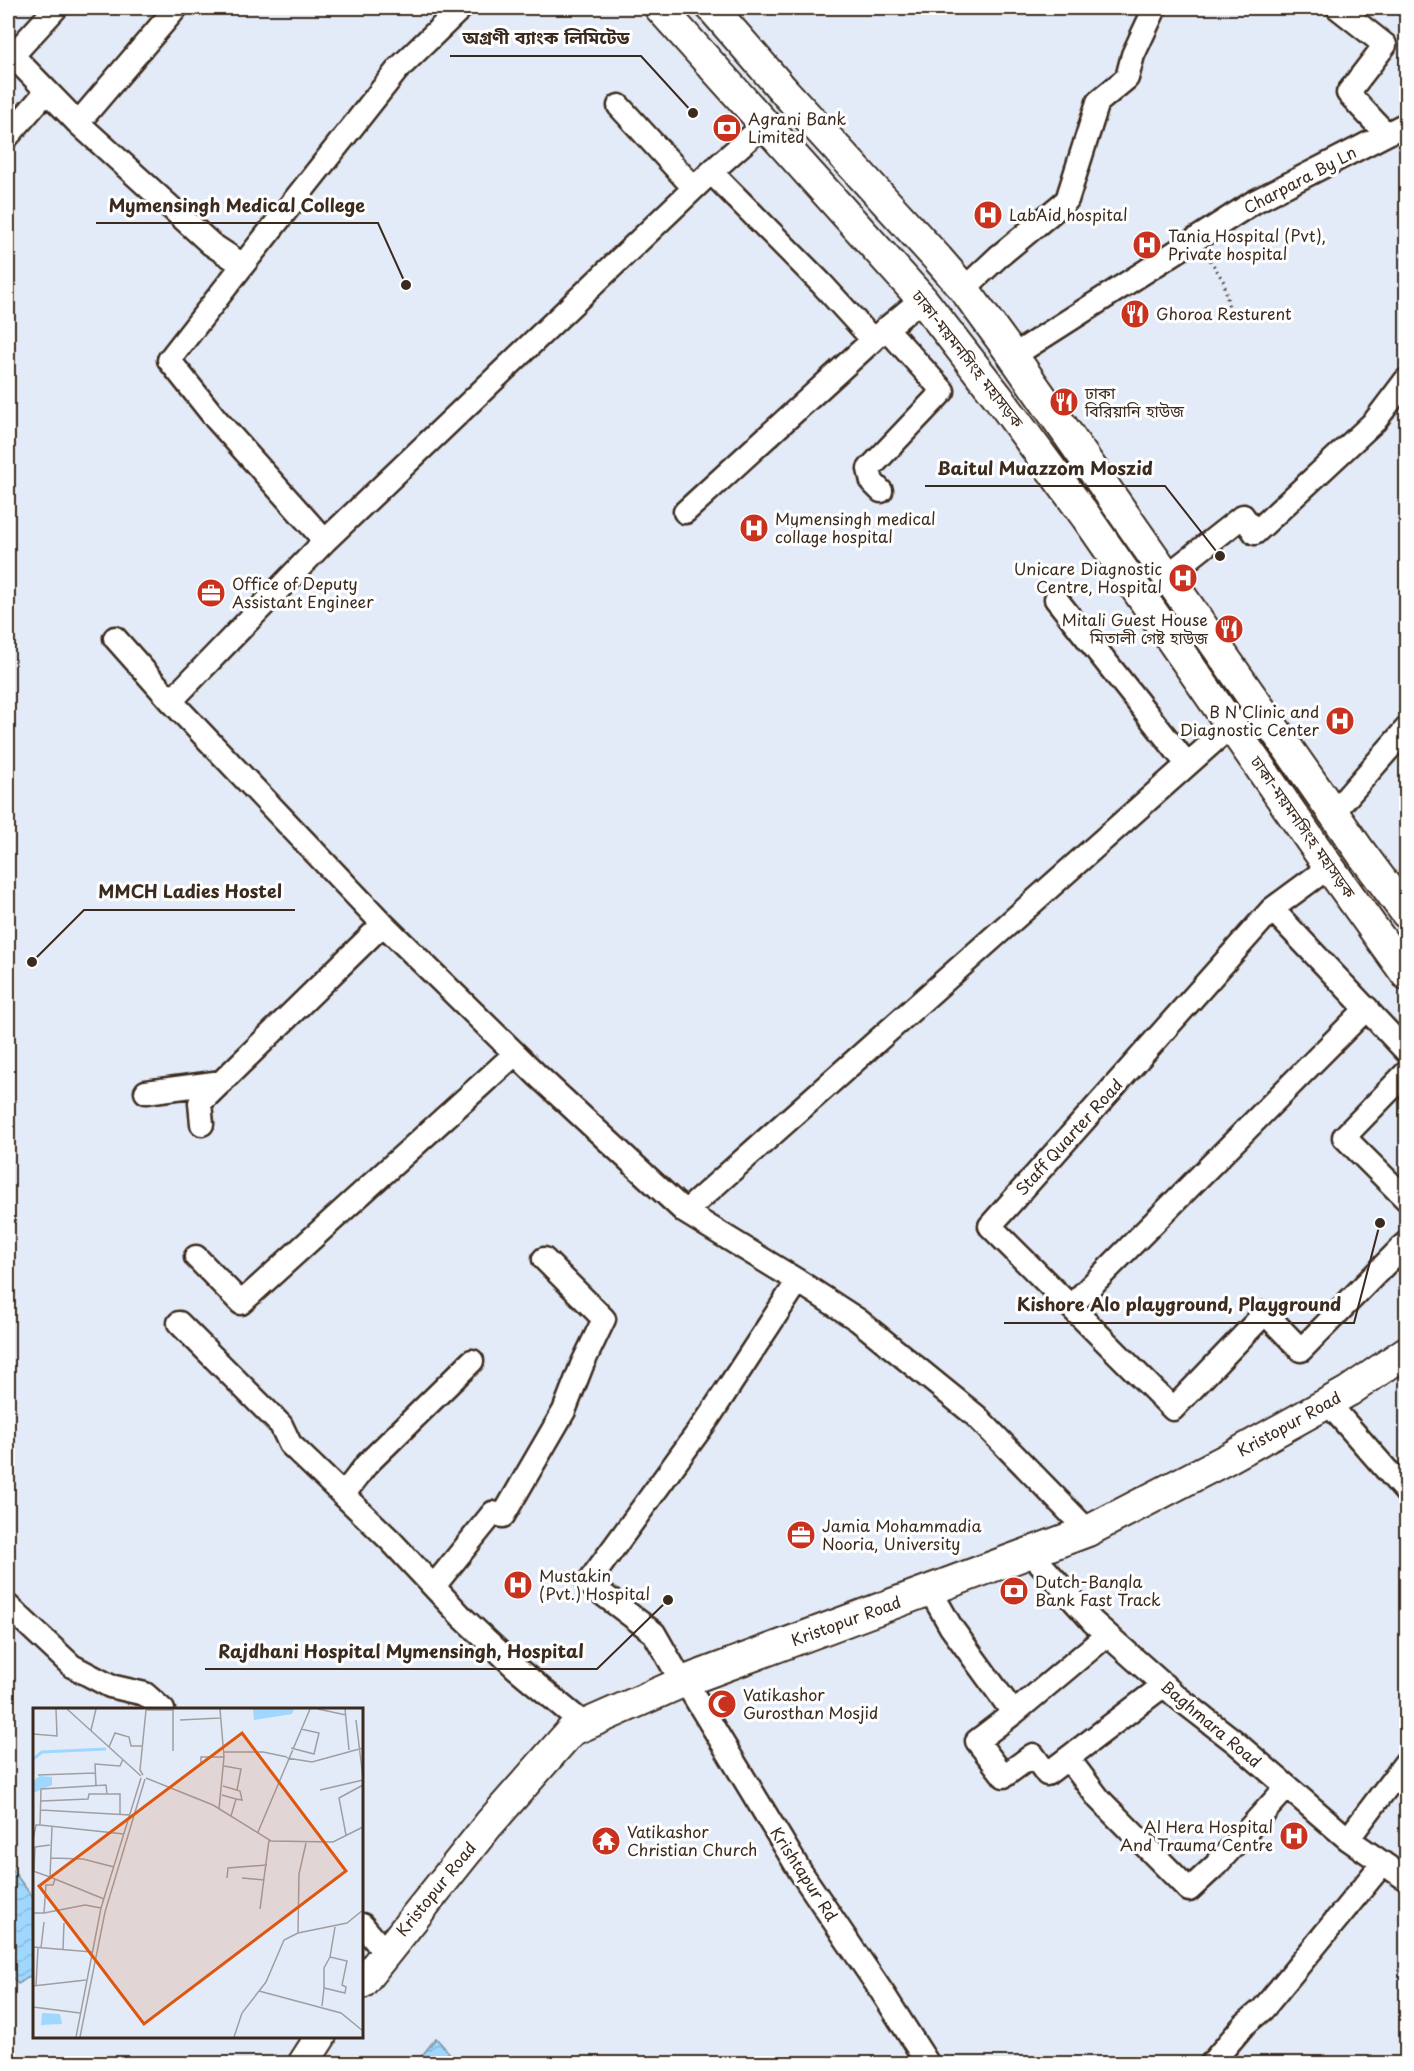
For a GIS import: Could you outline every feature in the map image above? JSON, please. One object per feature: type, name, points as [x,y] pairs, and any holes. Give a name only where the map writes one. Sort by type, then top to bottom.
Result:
[{"type":"main road","name":"ঢাকা-ময়মনসিংহ মহাসড়ক","points":[[660,8],[922,298],[1080,509],[1329,867],[1407,974]]},
{"type":"main road","name":"ঢাকা-ময়মনসিংহ মহাসড়ক","points":[[725,12],[784,92],[964,289],[1362,854],[1407,913]]},
{"type":"main road","name":"Kristopur Road","points":[[363,1982],[497,1816],[571,1731],[684,1682],[1088,1531],[1225,1460],[1328,1403],[1407,1352]]},
{"type":"main road","points":[[303,2064],[320,2038]]},
{"type":"street","points":[[56,8],[10,53],[78,123],[211,244],[243,265]]},
{"type":"street","points":[[78,123],[176,8]]},
{"type":"street","points":[[325,541],[216,419],[169,360],[398,69],[461,8]]},
{"type":"street","points":[[964,289],[998,257],[1067,200],[1098,102],[1127,78],[1133,54],[1155,8]]},
{"type":"street","points":[[1338,8],[1385,45],[1348,93],[1386,134]]},
{"type":"street","points":[[8,136],[47,91]]},
{"type":"street","points":[[619,106],[694,188]]},
{"type":"street","name":"Charpara By Ln","points":[[1013,356],[1254,202],[1407,124]]},
{"type":"street","points":[[171,701],[325,541],[711,171],[764,125]]},
{"type":"street","points":[[711,171],[821,283],[943,391],[869,469],[872,482],[881,491]]},
{"type":"street","points":[[685,512],[922,298]]},
{"type":"street","points":[[1167,576],[1243,516],[1255,533],[1374,421],[1407,380]]},
{"type":"street","points":[[1056,599],[1187,764]]},
{"type":"street","points":[[115,638],[171,701],[383,924],[515,1054],[685,1212],[858,1320],[976,1416],[1088,1531]]},
{"type":"street","points":[[685,1212],[1232,725]]},
{"type":"street","points":[[1332,810],[1340,805],[1407,729]]},
{"type":"street","name":"Staff Quarter Road","points":[[1329,867],[1272,909],[990,1226],[1173,1409],[1265,1313],[1301,1350],[1407,1243]]},
{"type":"street","points":[[1272,909],[1407,1051]]},
{"type":"street","points":[[202,1124],[200,1103],[383,924]]},
{"type":"street","points":[[1071,1306],[1367,1008]]},
{"type":"street","points":[[196,1257],[241,1303],[515,1054]]},
{"type":"street","points":[[1407,1073],[1344,1137],[1407,1199]]},
{"type":"street","points":[[146,1092],[222,1082]]},
{"type":"street","points":[[434,1586],[493,1513],[503,1516],[564,1411],[582,1365],[604,1319],[544,1259]]},
{"type":"street","name":"Krishtapur Rd","points":[[798,1281],[709,1417],[588,1583],[654,1633],[800,1871],[928,2064]]},
{"type":"street","points":[[179,1323],[281,1425],[290,1444],[390,1540],[462,1617],[514,1667],[585,1725]]},
{"type":"street","points":[[343,1495],[367,1464],[472,1361]]},
{"type":"street","points":[[1328,1403],[1402,1481]]},
{"type":"street","name":"Baghmara Road","points":[[1030,1552],[1093,1622],[1164,1685],[1234,1741],[1348,1839],[1407,1879]]},
{"type":"street","points":[[930,1590],[951,1627],[1015,1712]]},
{"type":"street","points":[[8,1606],[72,1666],[110,1686],[145,1694],[161,1708]]},
{"type":"street","points":[[1107,1635],[977,1741],[1004,1776],[1033,1755],[1047,1774],[1164,1685]]},
{"type":"street","points":[[1068,1758],[1099,1799],[1189,1890],[1216,1865],[1287,1787]]},
{"type":"street","points":[[1348,1839],[1407,1762]]},
{"type":"street","points":[[1211,2064],[1244,2025],[1263,2008],[1383,1863]]},
{"type":"street","points":[[363,1926],[385,1952]]},
{"type":"path","points":[[1199,237],[1211,264],[1224,282],[1229,308]]},
{"type":"water","points":[[8,1864],[33,1898],[33,1974],[18,1984],[8,1972]]},
{"type":"water","points":[[436,2038],[458,2063],[416,2063]]},
{"type":"place","name":"অগ্রণী ব্যাংক লিমিটেড","points":[[693,113]]},
{"type":"place","name":"Agrani Bank Limited","points":[[727,128]]},
{"type":"place","name":"LabAid hospital","points":[[988,215]]},
{"type":"place","name":"Tania Hospital (Pvt), Private hospital","points":[[1147,245]]},
{"type":"place","name":"Mymensingh Medical College","points":[[406,285]]},
{"type":"place","name":"Ghoroa Resturent","points":[[1135,314]]},
{"type":"place","name":"ঢাকা বিরিয়ানি হাউজ","points":[[1064,402]]},
{"type":"place","name":"Mymensingh medical collage hospital","points":[[754,528]]},
{"type":"place","name":"Baitul Muazzom Moszid","points":[[1220,556]]},
{"type":"place","name":"Unicare Diagnostic Centre, Hospital","points":[[1183,578]]},
{"type":"place","name":"Office of Deputy Assistant Engineer","points":[[211,593]]},
{"type":"place","name":"Mitali Guest House মিতালী গেষ্ট হাউজ","points":[[1229,629]]},
{"type":"place","name":"B N Clinic and Diagnostic Center","points":[[1340,721]]},
{"type":"place","name":"MMCH Ladies Hostel","points":[[32,962]]},
{"type":"place","name":"Kishore Alo playground, Playground","points":[[1380,1223]]},
{"type":"place","name":"Jamia Mohammadia Nooria, University","points":[[801,1535]]},
{"type":"place","name":"Mustakin (Pvt.) Hospital","points":[[518,1585]]},
{"type":"place","name":"Dutch-Bangla Bank Fast Track","points":[[1014,1591]]},
{"type":"place","name":"Rajdhani Hospital Mymensingh, Hospital","points":[[668,1600]]},
{"type":"place","name":"Vatikashor Gurosthan Mosjid","points":[[722,1704]]},
{"type":"place","name":"Al Hera Hospital And Trauma Centre","points":[[1294,1836]]},
{"type":"place","name":"Vatikashor Christian Church","points":[[606,1841]]}]
